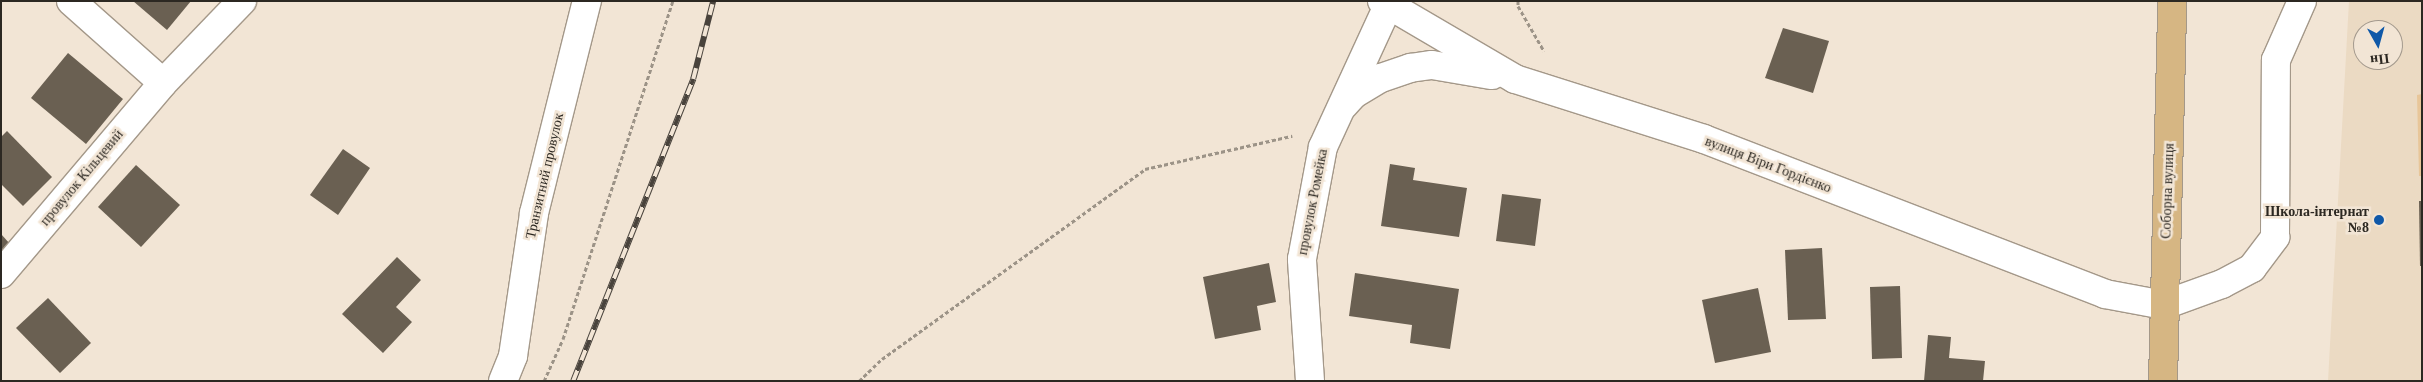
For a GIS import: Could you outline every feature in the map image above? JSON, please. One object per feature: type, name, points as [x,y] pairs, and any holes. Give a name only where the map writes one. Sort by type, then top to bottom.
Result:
[{"type":"main road","name":"Соборна вулиця","points":[[2162,381],[2172,62],[2172,1]]},
{"type":"street","points":[[71,1],[163,83]]},
{"type":"street","name":"провулок Кільцевий","points":[[1,274],[163,83],[242,1]]},
{"type":"street","name":"Транзитний провулок","points":[[503,381],[513,356],[534,213],[587,1]]},
{"type":"street","points":[[2164,305],[2222,284],[2252,268],[2275,237],[2276,60],[2302,1]]},
{"type":"street","name":"вулиця Віри Гордієнко","points":[[1387,3],[1515,79],[1704,140],[2106,294],[2164,305]]},
{"type":"street","name":"провулок Ромейка","points":[[1310,381],[1302,259],[1323,147],[1387,3]]},
{"type":"street","points":[[1335,120],[1354,94],[1381,78],[1410,68],[1457,68],[1515,79]]},
{"type":"path","points":[[544,381],[563,339],[673,1]]},
{"type":"path","points":[[859,381],[882,359],[1145,169],[1335,120]]},
{"type":"shaded area","name":"Школа-інтернат №8","points":[[2349,1],[2422,1],[2422,381],[2328,381]]},
{"type":"shaded area","points":[[2422,94],[2422,176],[2419,176],[2417,95]]},
{"type":"building","points":[[133,1],[191,1],[167,30]]},
{"type":"building","points":[[1783,28],[1829,41],[1813,93],[1765,78]]},
{"type":"building","points":[[68,53],[123,99],[86,144],[31,98]]},
{"type":"building","points":[[7,131],[52,177],[23,206],[1,184],[1,137]]},
{"type":"building","points":[[343,149],[370,168],[338,215],[310,195]]},
{"type":"building","points":[[1390,164],[1415,168],[1413,180],[1467,188],[1459,237],[1381,226]]},
{"type":"building","points":[[136,165],[180,205],[141,247],[98,207]]},
{"type":"building","points":[[1502,194],[1541,199],[1535,246],[1496,241]]},
{"type":"building","points":[[2419,201],[2422,201],[2422,266],[2420,266]]},
{"type":"building","points":[[1,234],[10,244],[1,251]]},
{"type":"building","points":[[1822,248],[1826,319],[1788,320],[1785,250]]},
{"type":"building","points":[[397,257],[421,280],[396,307],[412,322],[383,353],[342,314]]},
{"type":"building","points":[[1269,263],[1276,302],[1257,306],[1261,330],[1215,339],[1203,277]]},
{"type":"building","points":[[1355,273],[1459,289],[1450,349],[1410,343],[1412,325],[1349,316]]},
{"type":"building","points":[[1900,286],[1902,358],[1872,359],[1870,287]]},
{"type":"building","points":[[1758,288],[1771,352],[1715,363],[1702,300]]},
{"type":"building","points":[[48,298],[91,343],[60,373],[16,328]]},
{"type":"building","points":[[1928,335],[1951,337],[1949,358],[1985,361],[1983,381],[1924,381]]},
{"type":"railway","points":[[573,381],[693,79],[713,1]]},
{"type":"place","name":"Школа-інтернат №8","points":[[2379,220]]}]
